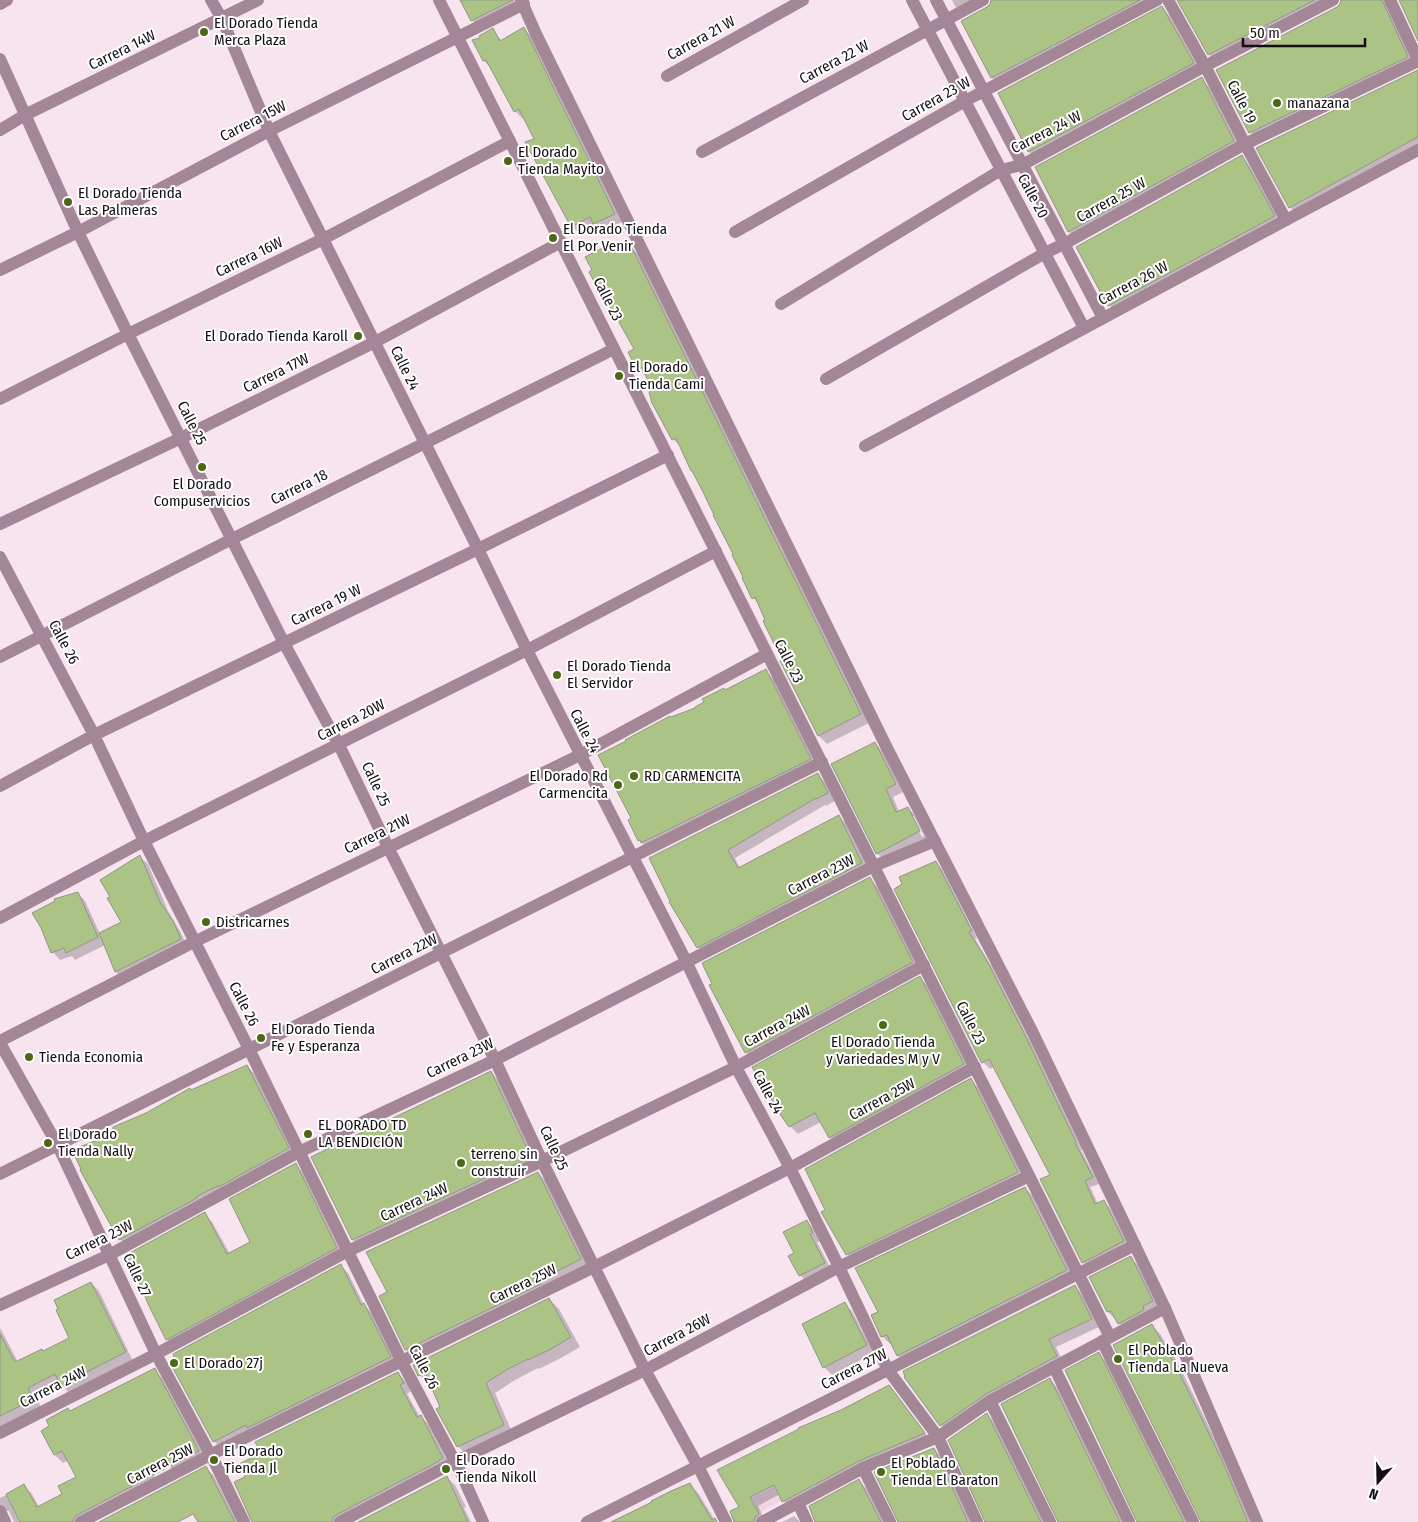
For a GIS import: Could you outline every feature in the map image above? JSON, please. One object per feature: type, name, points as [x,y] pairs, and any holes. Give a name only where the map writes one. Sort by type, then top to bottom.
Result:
[{"type":"street","points":[[0,4],[6,0]]},
{"type":"street","name":"Calle 24","points":[[211,0],[222,19],[268,131],[478,549],[526,650],[686,961],[736,1067],[840,1267],[888,1370],[938,1438],[976,1522]]},
{"type":"street","name":"Carrera 14W","points":[[0,130],[25,115],[258,0]]},
{"type":"street","name":"Calle 23","points":[[439,0],[1078,1273],[1106,1339],[1193,1522]]},
{"type":"street","name":"Carrera 21 W","points":[[666,76],[803,0]]},
{"type":"street","name":"Calle 20","points":[[912,0],[1084,328]]},
{"type":"street","name":"Calle 20","points":[[936,0],[1103,318]]},
{"type":"street","name":"Carrera 22 W","points":[[702,152],[983,0]]},
{"type":"street","name":"Carrera 23 W","points":[[735,232],[965,101],[1156,0]]},
{"type":"street","name":"Calle 19","points":[[1168,0],[1286,220]]},
{"type":"street","name":"Carrera 24 W","points":[[781,304],[1001,170],[1022,164],[1333,0]]},
{"type":"street","points":[[1390,0],[1418,60]]},
{"type":"street","points":[[522,2],[540,43],[886,748],[1033,1033],[1135,1244],[1165,1308],[1256,1522]]},
{"type":"street","name":"Carrera 15W","points":[[0,270],[78,232],[268,131],[522,2]]},
{"type":"street","name":"Calle 25","points":[[0,60],[78,232],[128,334],[284,643],[340,744],[388,847],[495,1060],[542,1161],[645,1370],[698,1466],[726,1522]]},
{"type":"street","name":"Carrera 25 W","points":[[826,379],[1044,253],[1064,244],[1245,144],[1418,60]]},
{"type":"street","name":"Carrera 16W","points":[[0,399],[323,239],[510,141]]},
{"type":"street","name":"Carrera 26 W","points":[[865,446],[1418,150]]},
{"type":"street","name":"Carrera 17W","points":[[0,524],[181,438],[375,342],[561,242]]},
{"type":"street","name":"Carrera 18","points":[[0,657],[614,349]]},
{"type":"street","name":"Carrera 19 W","points":[[0,786],[94,736],[668,455]]},
{"type":"street","name":"Carrera 20W","points":[[0,918],[144,841],[526,650],[716,551]]},
{"type":"street","name":"Calle 26","points":[[0,557],[94,736],[402,1362],[455,1462],[484,1522]]},
{"type":"street","name":"Carrera 21W","points":[[0,1042],[194,942],[580,756],[768,654]]},
{"type":"street","name":"Carrera 22W","points":[[0,1174],[822,762]]},
{"type":"street","name":"Carrera 23W","points":[[0,1305],[109,1255],[299,1152],[495,1060],[874,866],[935,841]]},
{"type":"street","name":"Carrera 24W","points":[[0,1433],[156,1354],[348,1251],[542,1161],[736,1067],[924,965]]},
{"type":"street","name":"Calle 27","points":[[0,1042],[58,1146],[156,1354],[244,1522]]},
{"type":"street","name":"Carrera 25W","points":[[81,1522],[790,1168],[975,1067]]},
{"type":"street","name":"Carrera 26W","points":[[340,1522],[455,1462],[645,1370],[840,1267],[1029,1176]]},
{"type":"street","name":"Carrera 27W","points":[[587,1522],[1135,1244]]},
{"type":"street","points":[[762,1522],[863,1468],[938,1438],[990,1401],[1165,1308]]},
{"type":"street","points":[[1054,1367],[1129,1522]]},
{"type":"street","points":[[990,1401],[1050,1522]]},
{"type":"street","points":[[863,1468],[890,1522]]},
{"type":"street","points":[[798,1503],[808,1522]]},
{"type":"street","points":[[0,1511],[5,1522]]},
{"type":"shaded area","points":[[773,1487],[781,1501],[759,1513],[752,1498]]},
{"type":"building","points":[[460,0],[513,0],[471,21]]},
{"type":"building","points":[[991,0],[1140,0],[991,78],[961,21],[987,7]]},
{"type":"building","points":[[1177,0],[1315,0],[1208,55]]},
{"type":"building","name":"manazana","points":[[1341,0],[1382,0],[1408,57],[1249,133],[1216,70],[1337,7]]},
{"type":"building","points":[[1399,0],[1418,0],[1418,41]]},
{"type":"building","points":[[1162,6],[1194,63],[1028,152],[998,93]]},
{"type":"building","points":[[524,27],[615,214],[593,224],[590,217],[571,227],[525,142],[534,139],[519,109],[514,112],[486,60],[483,61],[472,40],[480,38],[479,36],[493,28],[500,41]]},
{"type":"building","name":"manazana","points":[[1418,70],[1418,137],[1289,208],[1256,148]]},
{"type":"building","points":[[1202,77],[1234,141],[1068,232],[1035,167]]},
{"type":"building","points":[[1242,155],[1275,216],[1108,306],[1076,247]]},
{"type":"building","points":[[612,243],[618,252],[631,246],[861,714],[818,736],[780,661],[782,660],[763,621],[765,620],[755,597],[752,599],[703,492],[676,438],[672,440],[652,403],[649,392],[652,390],[642,367],[637,370],[628,352],[634,349],[589,272],[592,270],[585,257]]},
{"type":"building","points":[[766,669],[811,759],[641,843],[640,840],[638,841],[628,820],[631,818],[598,755],[670,716],[695,708],[704,702],[702,699],[724,688],[725,690]]},
{"type":"building","points":[[875,742],[896,784],[886,789],[896,812],[908,807],[920,831],[876,854],[831,764]]},
{"type":"building","points":[[818,773],[828,793],[816,798],[728,850],[738,868],[839,815],[862,863],[697,948],[669,902],[649,858]]},
{"type":"building","points":[[140,855],[160,902],[173,921],[181,939],[115,972],[99,933],[121,922],[107,898],[110,897],[100,880]]},
{"type":"building","points":[[936,861],[972,931],[969,932],[986,959],[1026,1037],[1075,1143],[1093,1177],[1085,1181],[1095,1204],[1104,1200],[1124,1241],[1082,1263],[1040,1179],[1050,1175],[989,1059],[981,1062],[894,889],[902,884],[899,877]]},
{"type":"building","points":[[870,877],[913,962],[745,1053],[709,985],[712,984],[702,963]]},
{"type":"building","points":[[78,892],[98,937],[66,953],[64,948],[51,953],[41,928],[32,913],[55,901],[54,899]]},
{"type":"building","points":[[920,976],[964,1064],[829,1138],[815,1113],[789,1127],[752,1067]]},
{"type":"building","points":[[247,1065],[289,1148],[119,1240],[80,1170],[72,1150],[97,1140],[113,1129],[113,1127],[146,1113],[190,1088],[191,1090]]},
{"type":"building","points":[[491,1071],[531,1157],[352,1240],[311,1157]]},
{"type":"building","points":[[971,1078],[1018,1172],[846,1255],[821,1212],[825,1210],[805,1169]]},
{"type":"building","points":[[296,1163],[337,1248],[166,1340],[126,1255],[205,1212],[227,1254],[250,1242],[229,1199]]},
{"type":"building","points":[[538,1172],[581,1259],[540,1280],[541,1284],[405,1350],[379,1296],[387,1292],[366,1252]]},
{"type":"building","points":[[1025,1187],[1067,1270],[897,1356],[887,1335],[881,1337],[871,1315],[878,1312],[855,1268]]},
{"type":"building","points":[[807,1220],[813,1233],[810,1234],[825,1263],[799,1276],[788,1256],[794,1253],[783,1232]]},
{"type":"building","points":[[1131,1256],[1153,1301],[1143,1306],[1144,1310],[1118,1324],[1111,1311],[1107,1312],[1089,1277]]},
{"type":"building","points":[[341,1264],[361,1305],[364,1303],[391,1357],[247,1428],[246,1425],[213,1442],[169,1361],[174,1358],[173,1354]]},
{"type":"building","points":[[91,1282],[126,1352],[61,1387],[55,1374],[28,1388],[34,1399],[0,1416],[0,1334],[15,1362],[69,1338],[56,1310],[58,1309],[54,1300]]},
{"type":"building","points":[[1075,1285],[1092,1319],[1049,1339],[1057,1356],[986,1394],[940,1426],[904,1377],[903,1371]]},
{"type":"building","points":[[549,1298],[571,1337],[551,1349],[506,1370],[486,1383],[504,1425],[457,1447],[436,1409],[440,1407],[425,1373],[418,1376],[413,1365]]},
{"type":"building","points":[[845,1302],[867,1345],[823,1368],[802,1324]]},
{"type":"building","points":[[1152,1324],[1170,1354],[1221,1458],[1248,1522],[1201,1522],[1113,1345]]},
{"type":"building","points":[[1099,1352],[1184,1522],[1137,1522],[1065,1370]]},
{"type":"building","points":[[155,1368],[199,1451],[77,1515],[73,1522],[20,1522],[6,1494],[24,1484],[37,1507],[62,1494],[58,1486],[76,1477],[62,1451],[54,1455],[41,1431],[49,1426],[46,1420],[68,1408],[70,1411]]},
{"type":"building","points":[[398,1372],[404,1383],[400,1385],[417,1417],[421,1415],[443,1458],[336,1515],[332,1522],[252,1522],[234,1482],[245,1477],[239,1464],[261,1453],[255,1442]]},
{"type":"building","points":[[1050,1378],[1120,1522],[1058,1522],[1001,1404]]},
{"type":"building","points":[[889,1385],[925,1433],[859,1461],[782,1502],[774,1485],[750,1497],[759,1514],[755,1517],[754,1522],[734,1522],[730,1511],[739,1507],[717,1470],[798,1428],[841,1410]]},
{"type":"building","points":[[987,1413],[1041,1522],[985,1522],[948,1440]]},
{"type":"building","points":[[934,1448],[968,1522],[898,1522],[874,1472]]},
{"type":"building","points":[[206,1466],[235,1522],[198,1522],[193,1514],[178,1522],[99,1522]]},
{"type":"building","points":[[447,1476],[468,1522],[358,1522]]},
{"type":"building","points":[[859,1479],[881,1522],[815,1522],[809,1506]]},
{"type":"building","points":[[690,1483],[712,1520],[715,1518],[717,1522],[611,1522],[671,1491]]},
{"type":"place","name":"El Dorado Tienda Merca Plaza","points":[[204,32]]},
{"type":"place","name":"manazana","points":[[1277,103]]},
{"type":"place","name":"El Dorado Tienda Mayito","points":[[508,161]]},
{"type":"place","name":"El Dorado Tienda Las Palmeras","points":[[68,202]]},
{"type":"place","name":"El Dorado Tienda El Por Venir","points":[[553,238]]},
{"type":"place","name":"El Dorado Tienda Karoll","points":[[358,336]]},
{"type":"place","name":"El Dorado Tienda Cami","points":[[619,376]]},
{"type":"place","name":"El Dorado Compuservicios","points":[[202,467]]},
{"type":"place","name":"El Dorado Tienda El Servidor","points":[[557,675]]},
{"type":"place","name":"RD CARMENCITA","points":[[634,776]]},
{"type":"place","name":"El Dorado Rd Carmencita","points":[[618,785]]},
{"type":"place","name":"Districarnes","points":[[206,922]]},
{"type":"place","name":"El Dorado Tienda y Variedades M y V","points":[[883,1025]]},
{"type":"place","name":"El Dorado Tienda Fe y Esperanza","points":[[261,1038]]},
{"type":"place","name":"Tienda Economia","points":[[29,1057]]},
{"type":"place","name":"EL DORADO TD LA BENDICIÓN","points":[[308,1134]]},
{"type":"place","name":"El Dorado Tienda Nally","points":[[48,1143]]},
{"type":"place","name":"terreno sin construir","points":[[461,1163]]},
{"type":"place","name":"El Poblado Tienda La Nueva","points":[[1118,1359]]},
{"type":"place","name":"El Dorado 27j","points":[[174,1363]]},
{"type":"place","name":"El Dorado Tienda Jl","points":[[214,1460]]},
{"type":"place","name":"El Dorado Tienda Nikoll","points":[[446,1469]]},
{"type":"place","name":"El Poblado Tienda El Baraton","points":[[881,1472]]}]
